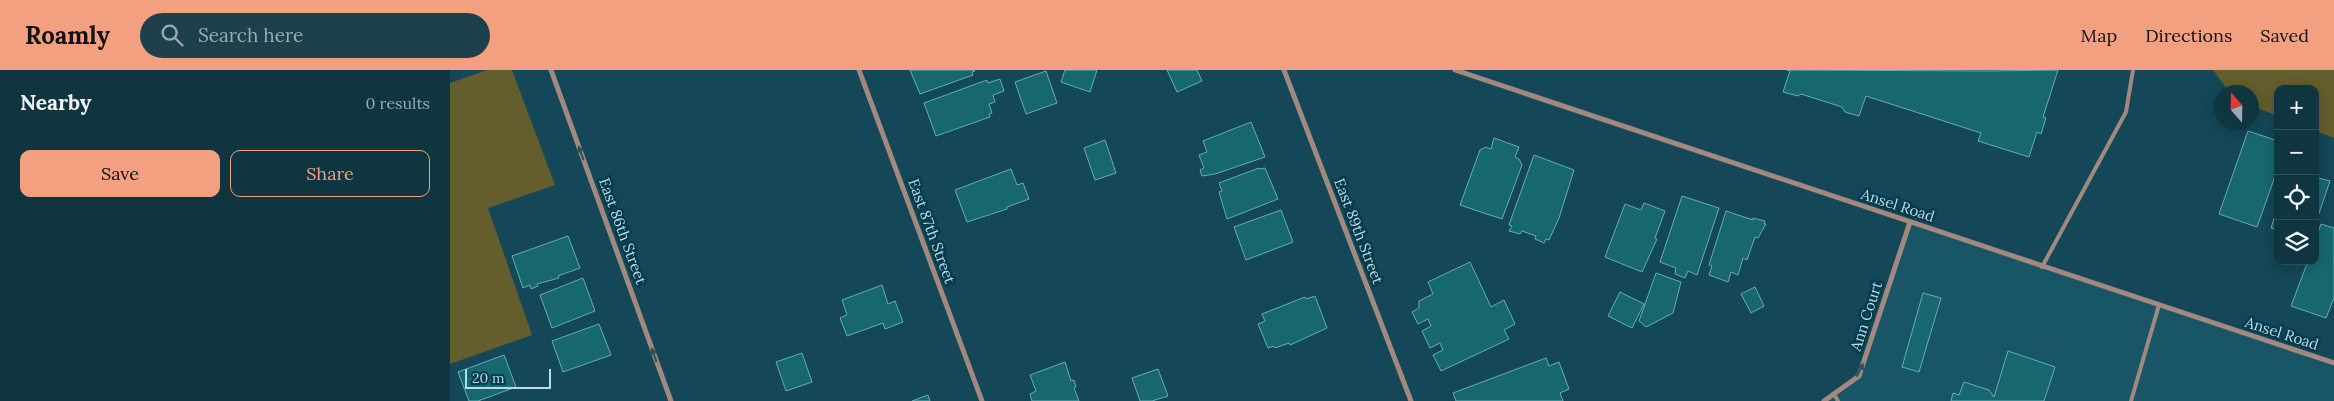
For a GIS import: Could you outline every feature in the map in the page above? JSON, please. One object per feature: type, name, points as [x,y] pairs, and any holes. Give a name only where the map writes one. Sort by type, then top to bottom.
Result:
[{"type":"street","name":"East 86th Street","points":[[551,70],[671,401]]},
{"type":"street","name":"East 87th Street","points":[[859,70],[982,401]]},
{"type":"street","name":"East 89th Street","points":[[1284,70],[1412,401]]},
{"type":"street","name":"Ansel Road","points":[[1458,70],[2042,267],[2334,363]]},
{"type":"street","name":"Ann Court","points":[[1824,401],[1860,376],[1910,222]]},
{"type":"lane","points":[[2042,267],[2126,112],[2133,70]]},
{"type":"lane","points":[[2131,401],[2159,306]]},
{"type":"lane","points":[[1834,394],[1838,401]]},
{"type":"shaded area","points":[[487,70],[512,70],[555,185],[488,208],[532,335],[450,364],[450,83]]},
{"type":"shaded area","points":[[2213,70],[2334,70],[2334,138],[2319,132],[2319,85],[2274,85],[2274,114],[2259,109],[2259,85],[2224,85]]},
{"type":"shaded area","points":[[1910,222],[2334,363],[2334,401],[1824,401],[1859,375]]},
{"type":"building","points":[[910,70],[975,71],[972,72],[973,75],[920,94]]},
{"type":"building","points":[[1065,70],[1097,70],[1090,92],[1061,82]]},
{"type":"building","points":[[1167,70],[1197,70],[1202,81],[1177,92]]},
{"type":"building","points":[[1787,70],[2058,70],[2043,117],[2046,118],[2041,134],[2037,132],[2029,157],[1978,141],[1981,133],[1866,96],[1859,116],[1845,112],[1842,107],[1801,94],[1798,96],[1783,92],[1790,71]]},
{"type":"building","points":[[1046,71],[1057,103],[1026,114],[1015,82]]},
{"type":"building","points":[[1000,79],[1004,91],[993,95],[995,102],[989,104],[992,113],[989,114],[990,117],[936,136],[924,103],[987,80],[988,83]]},
{"type":"building","points":[[1251,122],[1265,157],[1215,174],[1202,176],[1200,170],[1204,168],[1199,155],[1207,152],[1203,141]]},
{"type":"building","points":[[2248,131],[2274,140],[2274,179],[2257,227],[2219,214]]},
{"type":"building","points":[[1494,138],[1519,147],[1515,157],[1519,159],[1522,165],[1502,219],[1460,205],[1480,150],[1486,147],[1491,149]]},
{"type":"building","points":[[1105,140],[1116,173],[1095,180],[1084,148]]},
{"type":"building","points":[[1534,155],[1574,170],[1559,218],[1549,240],[1546,239],[1544,243],[1535,239],[1536,236],[1522,231],[1520,234],[1509,231],[1512,226],[1509,225]]},
{"type":"building","points":[[1259,168],[1265,168],[1278,199],[1227,219],[1219,192],[1222,191],[1219,183]]},
{"type":"building","points":[[1011,169],[1017,185],[1023,183],[1029,199],[1007,207],[1007,209],[967,222],[955,190]]},
{"type":"building","points":[[2319,178],[2330,181],[2319,213]]},
{"type":"building","points":[[1682,196],[1719,208],[1697,275],[1688,271],[1685,278],[1675,274],[1676,268],[1660,262]]},
{"type":"building","points":[[1644,203],[1665,211],[1655,238],[1657,239],[1642,272],[1605,257],[1625,204],[1641,210]]},
{"type":"building","points":[[1281,210],[1293,242],[1246,260],[1234,227]]},
{"type":"building","points":[[1726,211],[1753,220],[1753,218],[1765,221],[1764,224],[1766,224],[1758,238],[1755,237],[1747,260],[1743,258],[1738,275],[1731,272],[1728,282],[1709,275],[1712,266],[1709,265]]},
{"type":"building","points":[[2321,224],[2334,228],[2334,298],[2326,318],[2291,306],[2306,265],[2319,265],[2319,230]]},
{"type":"building","points":[[568,236],[580,268],[558,276],[559,278],[537,284],[538,286],[531,289],[530,285],[523,288],[512,256]]},
{"type":"building","points":[[1470,262],[1491,307],[1504,300],[1515,324],[1504,330],[1509,339],[1441,371],[1433,355],[1443,350],[1440,343],[1430,348],[1422,331],[1431,326],[1428,319],[1418,324],[1412,312],[1419,308],[1419,301],[1433,294],[1428,282]]},
{"type":"building","points":[[1656,273],[1681,282],[1673,313],[1646,327],[1639,321]]},
{"type":"building","points":[[583,278],[595,311],[552,328],[540,295]]},
{"type":"building","points":[[882,285],[888,304],[895,301],[903,322],[885,329],[883,323],[847,336],[840,318],[847,315],[842,300]]},
{"type":"building","points":[[1755,287],[1764,306],[1751,313],[1741,294]]},
{"type":"building","points":[[1620,292],[1644,304],[1632,328],[1608,316]]},
{"type":"building","points":[[1923,293],[1941,298],[1919,372],[1902,367]]},
{"type":"building","points":[[1315,296],[1327,328],[1290,345],[1289,343],[1275,348],[1274,346],[1268,348],[1258,324],[1265,321],[1262,314],[1305,297],[1306,299]]},
{"type":"building","points":[[599,324],[611,355],[563,372],[552,341]]},
{"type":"building","points":[[2008,351],[2055,367],[2044,401],[1951,401],[1953,393],[1959,395],[1964,382],[1989,390],[1994,397]]},
{"type":"building","points":[[802,353],[812,382],[786,391],[776,362]]},
{"type":"building","points":[[504,355],[516,387],[478,401],[469,401],[458,372]]},
{"type":"building","points":[[1546,358],[1549,366],[1559,362],[1569,389],[1560,393],[1563,401],[1456,401],[1453,393]]},
{"type":"building","points":[[1065,362],[1071,381],[1074,380],[1076,387],[1074,388],[1079,401],[1032,401],[1030,394],[1036,391],[1030,375]]},
{"type":"building","points":[[1158,369],[1168,396],[1152,401],[1140,401],[1132,378]]},
{"type":"building","points":[[928,395],[930,401],[912,401]]}]
